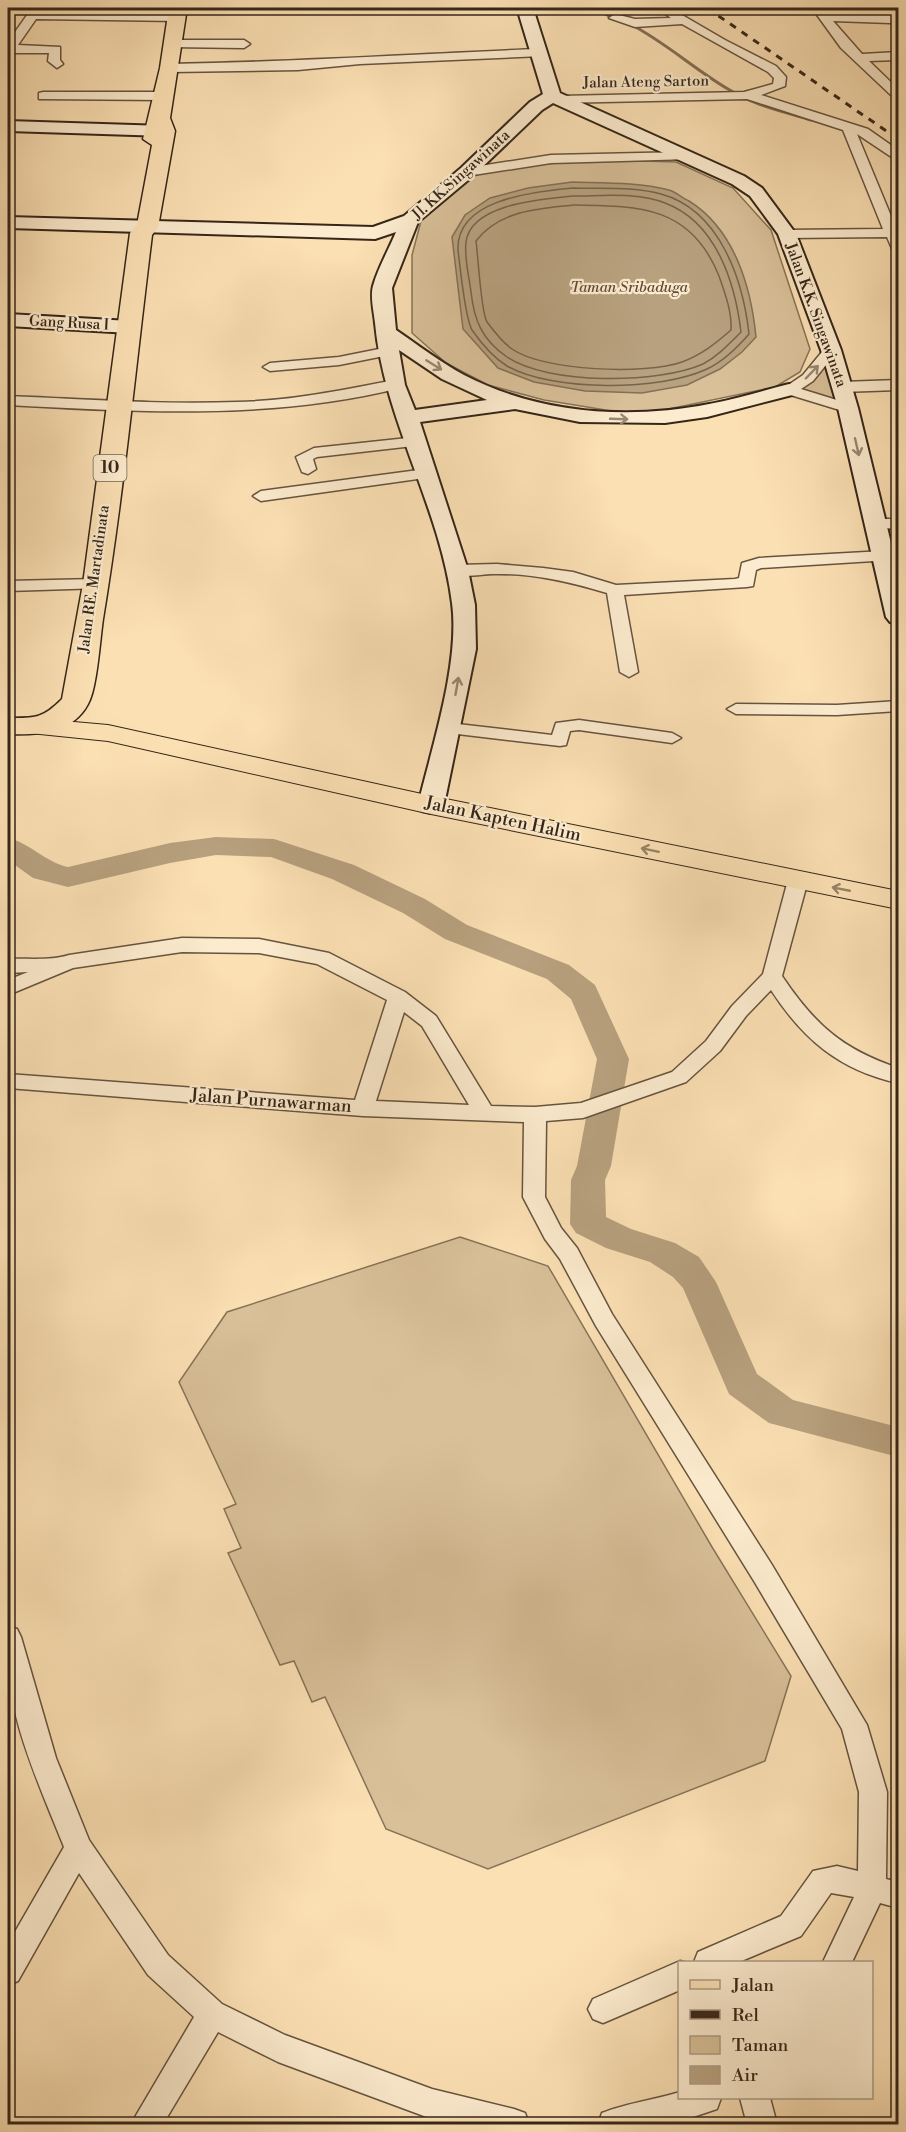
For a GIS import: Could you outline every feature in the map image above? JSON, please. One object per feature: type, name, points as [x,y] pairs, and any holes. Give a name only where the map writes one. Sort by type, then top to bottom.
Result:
[{"type":"highway","name":"Jalan RE. Martadinata","points":[[76,702],[96,584],[141,227],[152,175],[178,12]]},
{"type":"highway","points":[[8,726],[40,727],[59,717],[76,702]]},
{"type":"main road","name":"Jalan Kapten Halim","points":[[76,702],[85,720],[108,733]]},
{"type":"main road","name":"Jalan Kapten Halim","points":[[40,727],[108,733],[431,805],[898,900]]},
{"type":"street","points":[[525,8],[538,53],[556,98]]},
{"type":"street","points":[[663,8],[681,21],[772,69],[780,77],[779,86],[743,96]]},
{"type":"street","points":[[821,12],[890,19],[893,8]]},
{"type":"street","points":[[9,49],[36,11],[178,12]]},
{"type":"street","points":[[821,12],[845,45],[898,95]]},
{"type":"street","points":[[615,18],[635,23],[681,21]]},
{"type":"street","points":[[174,44],[244,44]]},
{"type":"street","points":[[9,49],[56,50],[54,62],[57,64]]},
{"type":"street","points":[[170,68],[298,66],[360,60],[446,59],[538,53]]},
{"type":"street","points":[[858,58],[898,56]]},
{"type":"street","points":[[43,96],[165,96]]},
{"type":"street","points":[[743,96],[848,127],[875,138],[898,155]]},
{"type":"street","name":"Jalan Ateng Sarton","points":[[556,98],[743,96]]},
{"type":"street","name":"Jalan K.K. Singawinata","points":[[556,98],[738,180],[756,192],[787,234],[831,350],[842,387],[898,617]]},
{"type":"street","name":"Jl. KK.Singawinata","points":[[431,805],[464,649],[464,605],[457,570],[417,442],[395,385],[387,341],[382,288],[410,220],[467,172],[536,106],[556,98]]},
{"type":"street","points":[[8,126],[160,127]]},
{"type":"street","points":[[848,127],[898,248]]},
{"type":"street","points":[[467,172],[551,159],[686,156]]},
{"type":"street","points":[[884,215],[898,216]]},
{"type":"street","points":[[8,217],[141,227],[375,233],[410,220]]},
{"type":"street","points":[[8,222],[35,220]]},
{"type":"street","points":[[787,234],[891,232]]},
{"type":"street","points":[[375,233],[398,250]]},
{"type":"street","name":"Gang Rusa I","points":[[8,320],[130,327]]},
{"type":"street","points":[[270,367],[339,361],[387,341],[459,380],[519,402],[582,416],[652,419],[721,408],[789,390],[808,378],[831,350]]},
{"type":"street","points":[[8,401],[117,404],[142,407],[238,407],[318,399],[395,385]]},
{"type":"street","points":[[842,387],[898,385]]},
{"type":"street","points":[[789,390],[848,408]]},
{"type":"street","points":[[408,417],[519,402]]},
{"type":"street","points":[[308,469],[304,457],[314,453],[417,442]]},
{"type":"street","points":[[261,496],[426,474]]},
{"type":"street","points":[[875,524],[898,524]]},
{"type":"street","points":[[457,570],[497,569],[543,573],[573,577],[615,590],[735,585],[747,582],[748,567],[759,563],[884,556]]},
{"type":"street","points":[[8,586],[96,584]]},
{"type":"street","points":[[615,590],[629,672]]},
{"type":"street","points":[[736,710],[837,710],[898,705]]},
{"type":"street","points":[[449,728],[560,741],[562,727],[579,724],[672,738]]},
{"type":"street","points":[[798,880],[772,976],[810,1031],[830,1047],[898,1076]]},
{"type":"street","points":[[8,966],[69,962],[182,945],[259,946],[322,958],[398,997],[429,1021],[485,1113]]},
{"type":"street","points":[[8,988],[69,962]]},
{"type":"street","name":"Jalan Purnawarman","points":[[8,1081],[363,1108],[535,1115],[582,1110],[679,1077],[713,1046],[739,1011],[772,976]]},
{"type":"street","points":[[363,1108],[398,997]]},
{"type":"street","points":[[535,1115],[534,1197],[553,1233],[569,1254],[604,1320],[763,1573],[834,1696],[854,1725],[873,1792],[885,1892],[838,1961]]},
{"type":"street","points":[[8,1637],[42,1758],[78,1848],[158,1965],[212,2014],[278,2047],[421,2100],[514,2124]]},
{"type":"street","points":[[8,1971],[78,1848]]},
{"type":"street","points":[[710,1961],[791,1926],[823,1880],[837,1879],[885,1892]]},
{"type":"street","points":[[603,2009],[678,1976]]},
{"type":"street","points":[[146,2124],[212,2014]]},
{"type":"street","points":[[613,2124],[653,2116],[700,2099]]},
{"type":"street","points":[[756,2099],[762,2124]]},
{"type":"green space","name":"Taman Sribaduga","points":[[609,160],[676,162],[733,188],[771,230],[810,349],[800,372],[775,387],[654,412],[618,412],[544,400],[488,385],[446,363],[412,333],[412,255],[421,221],[454,190],[477,173],[555,163]]},
{"type":"green space","points":[[831,354],[846,404],[797,390],[820,373]]},
{"type":"green space","points":[[460,1237],[548,1266],[712,1547],[791,1676],[765,1761],[488,1869],[386,1829],[325,1697],[312,1702],[294,1661],[280,1665],[228,1553],[241,1548],[224,1509],[236,1504],[179,1382],[227,1312]]},
{"type":"water","name":"Taman Sribaduga","points":[[572,182],[657,187],[674,192],[705,213],[718,227],[738,260],[750,298],[756,337],[742,352],[720,369],[687,385],[642,393],[585,391],[534,382],[498,368],[463,329],[452,237],[465,215],[490,198],[528,188]]},
{"type":"waterway","points":[[593,8],[615,19]]},
{"type":"waterway","points":[[630,24],[738,95],[811,120]]},
{"type":"waterway","points":[[8,847],[44,871],[68,877],[170,853],[216,846],[274,848],[343,872],[414,906],[456,932],[558,972],[584,993],[613,1059],[594,1166],[588,1180],[588,1224],[619,1239],[662,1252],[686,1267],[698,1282],[742,1384],[782,1412],[898,1442]]},
{"type":"railway","points":[[707,8],[898,139]]}]
